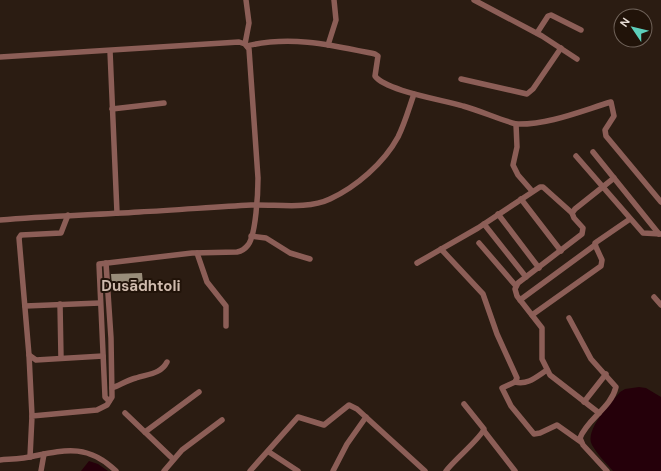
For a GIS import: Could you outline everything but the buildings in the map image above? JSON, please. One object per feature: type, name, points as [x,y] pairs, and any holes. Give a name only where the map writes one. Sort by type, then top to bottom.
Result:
[{"type":"street","points":[[110,401],[105,397],[98,265],[101,263],[197,253],[241,251],[248,246],[257,205],[258,178],[250,53],[246,45],[249,23],[246,0]]},
{"type":"street","points":[[328,45],[336,20],[334,0]]},
{"type":"street","points":[[474,0],[537,33],[577,59]]},
{"type":"street","points":[[537,33],[550,15],[581,30]]},
{"type":"street","points":[[0,57],[239,42],[246,45],[276,41],[299,41],[328,45],[376,55],[376,78],[389,85],[414,94],[464,106],[516,124],[525,124],[568,116],[611,102],[614,116],[613,120],[605,130],[606,136],[661,202]]},
{"type":"street","points":[[461,79],[527,94],[533,90],[561,48]]},
{"type":"street","points":[[110,51],[117,213]]},
{"type":"street","points":[[0,220],[257,205],[315,204],[329,200],[366,174],[389,151],[398,137],[414,94]]},
{"type":"street","points":[[112,109],[164,103]]},
{"type":"street","points":[[516,124],[518,147],[513,165],[518,175],[532,192]]},
{"type":"street","points":[[593,152],[660,234]]},
{"type":"street","points":[[576,156],[630,219],[646,234],[660,234]]},
{"type":"street","points":[[572,213],[614,178]]},
{"type":"street","points":[[417,263],[484,224],[532,192],[543,187],[572,213],[584,231],[579,237],[516,286]]},
{"type":"street","points":[[521,199],[561,251]]},
{"type":"street","points":[[498,214],[539,268]]},
{"type":"street","points":[[30,457],[32,416],[30,355],[20,236],[61,233],[68,215]]},
{"type":"street","points":[[520,300],[595,245],[596,241],[630,219]]},
{"type":"street","points":[[484,224],[526,277]]},
{"type":"street","points":[[251,236],[266,238],[290,253],[310,259]]},
{"type":"street","points":[[479,243],[516,286],[516,293],[520,300],[542,328],[542,359],[553,379],[599,413]]},
{"type":"street","points":[[532,315],[601,266],[602,260],[595,245]]},
{"type":"street","points":[[441,249],[483,294],[497,334],[516,374],[515,382]]},
{"type":"street","points":[[197,253],[210,286],[226,306],[226,326]]},
{"type":"street","points":[[32,416],[97,410],[107,405],[110,401],[112,396],[112,388],[106,263]]},
{"type":"street","points":[[654,297],[661,305]]},
{"type":"street","points":[[25,306],[100,303]]},
{"type":"street","points":[[60,304],[61,358]]},
{"type":"street","points":[[568,318],[591,359],[616,387],[613,395],[581,436],[581,442]]},
{"type":"street","points":[[30,355],[36,360],[103,356]]},
{"type":"street","points":[[112,388],[135,378],[154,373],[164,367],[167,362]]},
{"type":"street","points":[[547,370],[530,381],[522,383],[515,382],[504,386],[502,391],[530,430],[537,434],[557,425],[581,442],[607,471]]},
{"type":"street","points":[[584,402],[606,374]]},
{"type":"street","points":[[145,432],[198,392]]},
{"type":"street","points":[[464,404],[483,426],[484,431],[515,471]]},
{"type":"street","points":[[250,471],[269,452],[298,417],[324,425],[349,405],[356,408],[425,471]]},
{"type":"street","points":[[125,413],[173,458]]},
{"type":"street","points":[[333,471],[347,444],[366,417]]},
{"type":"street","points":[[164,471],[173,458],[222,420]]},
{"type":"street","points":[[446,471],[484,431]]},
{"type":"street","points":[[0,460],[30,457],[70,450],[85,451],[96,456],[116,471]]},
{"type":"street","points":[[269,452],[298,471]]},
{"type":"street","points":[[41,471],[44,454]]},
{"type":"shaded area","points":[[639,387],[646,388],[661,397],[661,471],[613,471],[592,445],[592,432],[600,417],[620,392],[625,389]]},
{"type":"shaded area","points":[[89,461],[98,464],[108,471],[81,471]]},
{"type":"district","name":"Dusādhtoli","points":[[141,286]]}]
